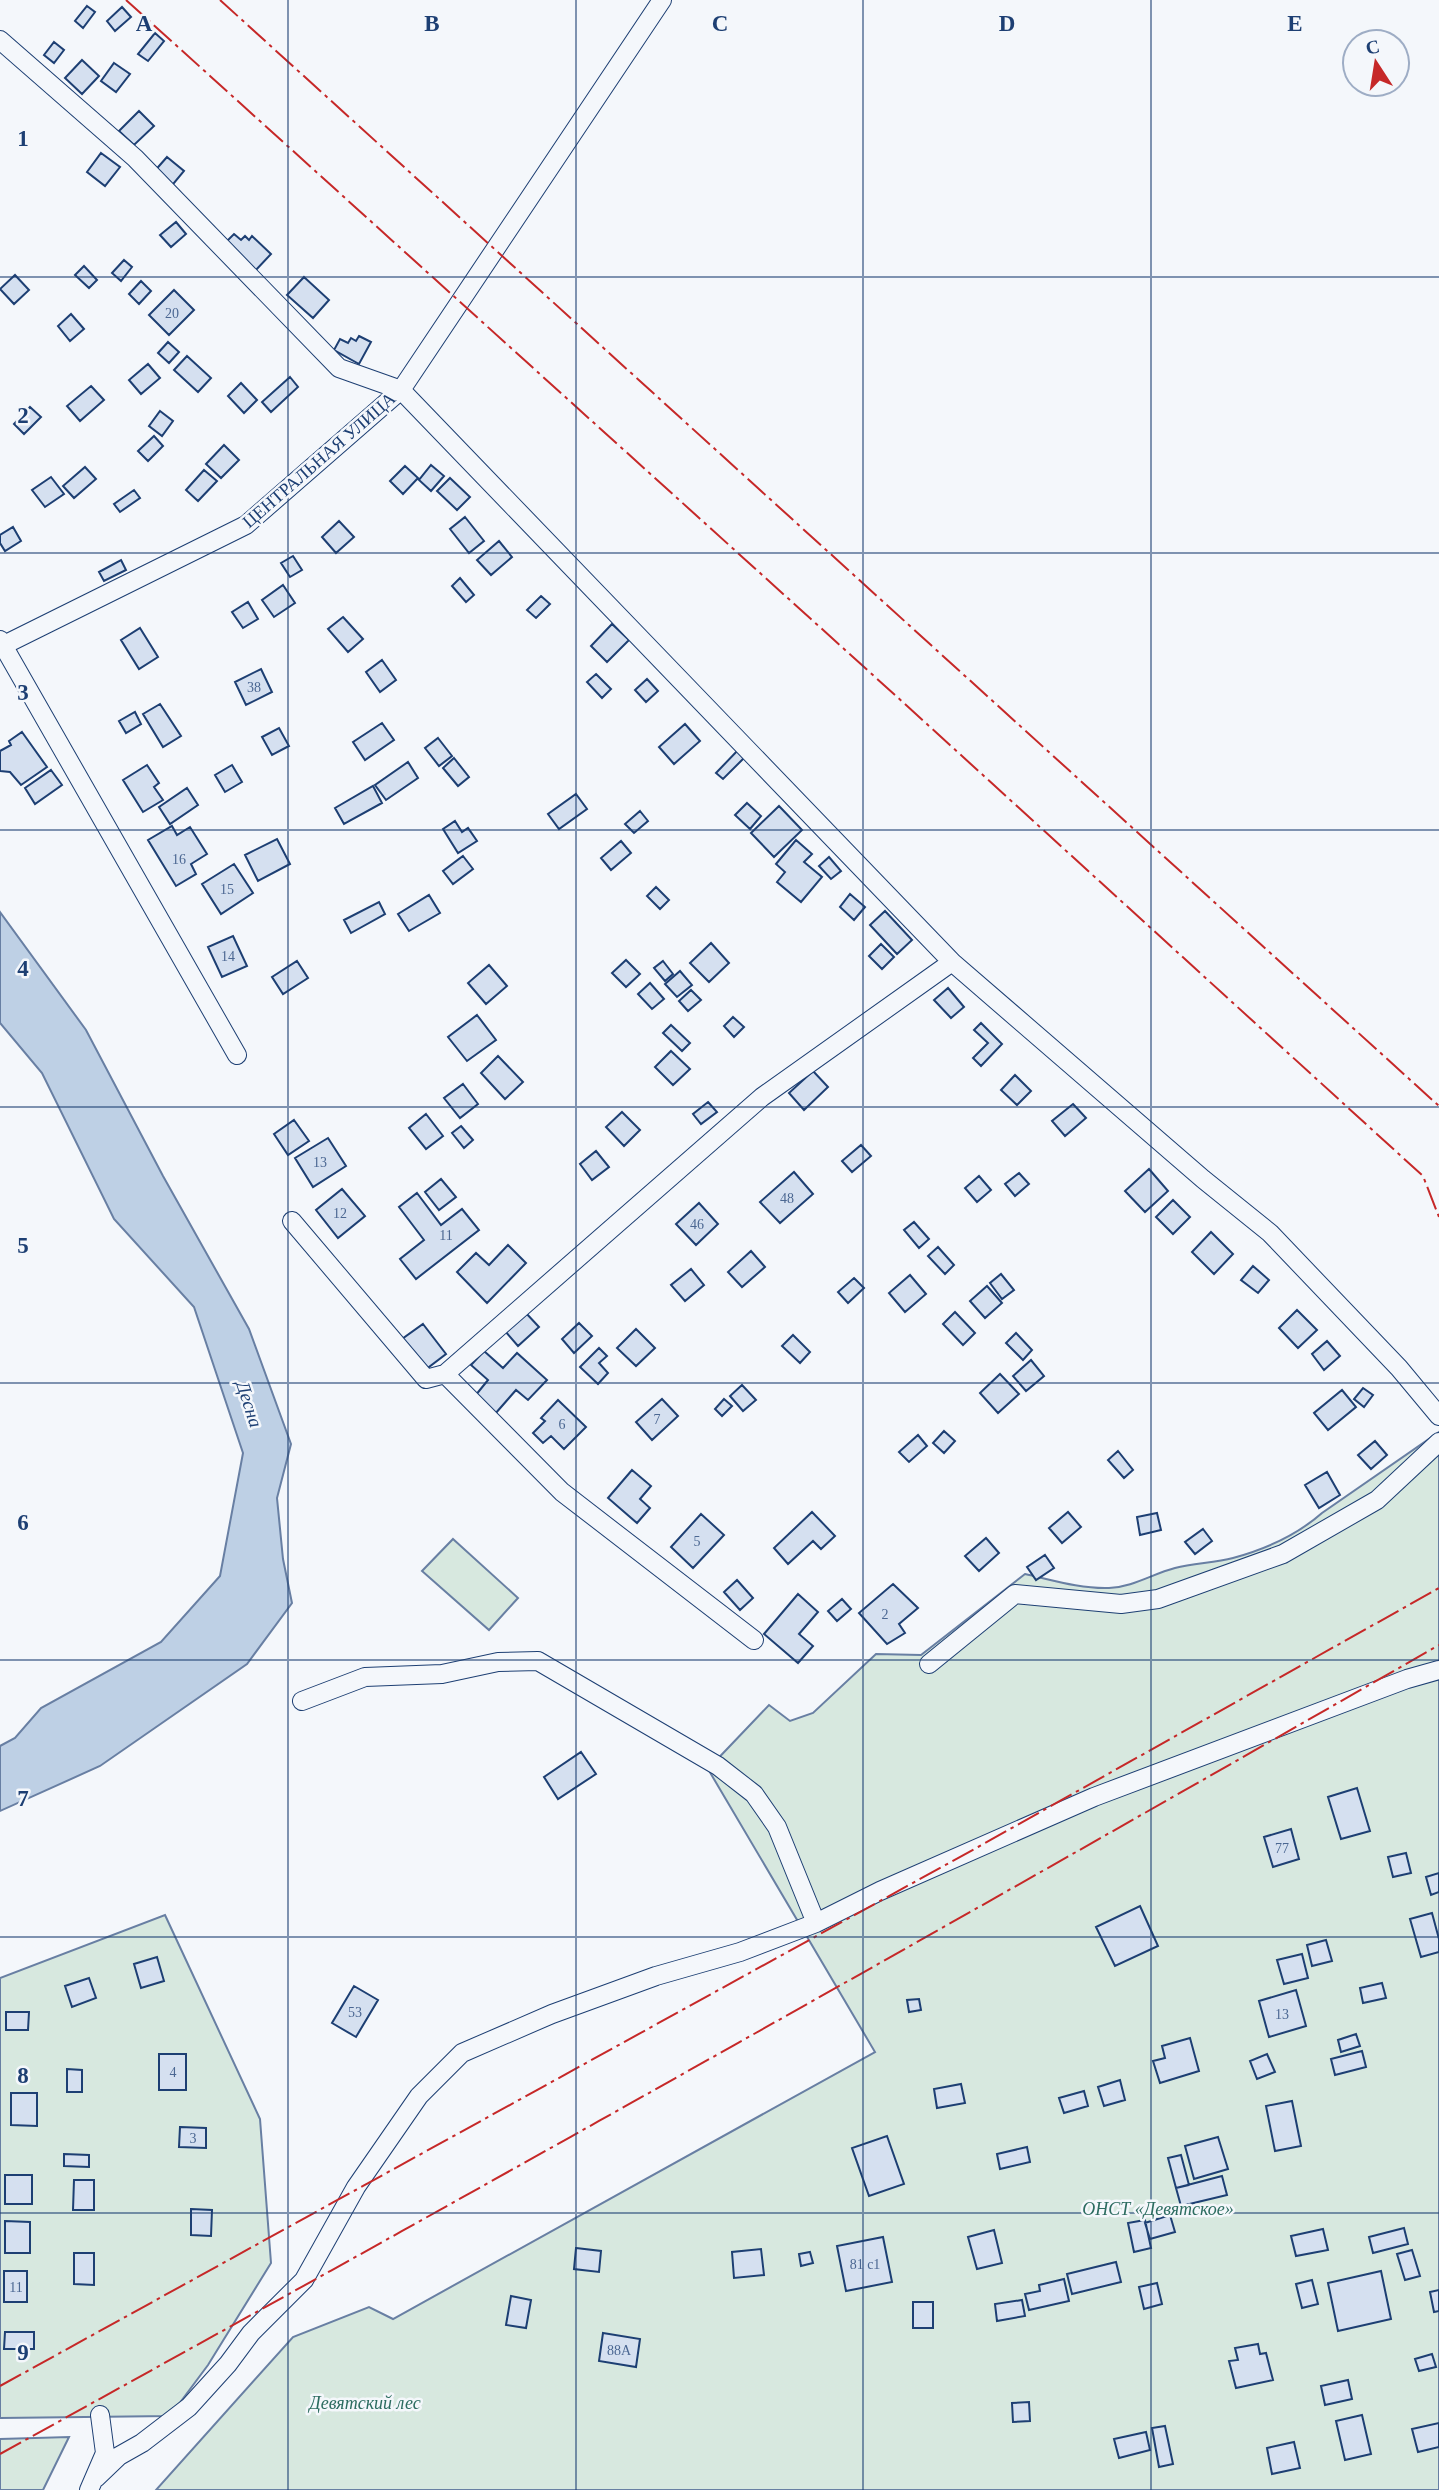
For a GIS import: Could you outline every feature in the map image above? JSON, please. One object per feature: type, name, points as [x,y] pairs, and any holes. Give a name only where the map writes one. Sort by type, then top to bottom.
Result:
[{"type":"street","name":"ЦЕНТРАЛЬНАЯ УЛИЦА","points":[[2,642],[246,525],[401,390],[662,0]]},
{"type":"street","points":[[0,40],[135,158],[339,368],[401,390],[952,962],[1203,1179],[1270,1233],[1399,1368],[1439,1416]]},
{"type":"street","points":[[2,642],[237,1055]]},
{"type":"street","points":[[292,1221],[426,1379],[445,1374],[762,1097],[952,962]]},
{"type":"street","points":[[445,1374],[562,1492],[754,1640]]},
{"type":"street","points":[[929,1664],[1015,1594],[1121,1604],[1158,1599],[1283,1554],[1377,1500],[1439,1442]]},
{"type":"street","points":[[302,1701],[365,1677],[442,1674],[498,1662],[538,1661],[718,1766],[754,1794],[777,1827],[816,1923]]},
{"type":"street","points":[[92,2484],[119,2456],[142,2443],[189,2407],[228,2364],[251,2333],[304,2280],[356,2187],[419,2096],[462,2053],[552,2014],[656,1976],[740,1952],[816,1923],[880,1891],[1094,1797],[1407,1679],[1439,1671]]},
{"type":"street","points":[[92,2484],[105,2454],[100,2415]]},
{"type":"green space","name":"ОНСТ «Девятское»","points":[[1439,1432],[1439,2490],[156,2490],[293,2337],[369,2307],[393,2319],[875,2052],[708,1769],[769,1705],[790,1721],[813,1713],[876,1654],[921,1655],[1025,1574],[1077,1586],[1118,1587],[1175,1568],[1233,1558],[1269,1546],[1292,1535]]},
{"type":"green space","points":[[453,1539],[518,1598],[489,1630],[422,1571]]},
{"type":"green space","points":[[165,1915],[260,2119],[271,2263],[208,2365],[170,2416],[0,2418],[0,1978]]},
{"type":"green space","points":[[69,2437],[43,2490],[0,2490],[0,2439]]},
{"type":"water","name":"Десна","points":[[0,912],[86,1030],[163,1176],[249,1329],[291,1444],[277,1498],[283,1559],[292,1603],[247,1664],[100,1766],[0,1811],[0,1746],[15,1738],[41,1708],[161,1642],[220,1576],[243,1453],[194,1307],[114,1219],[42,1073],[0,1023]]},
{"type":"building","points":[[87,6],[95,12],[83,28],[75,21]]},
{"type":"building","points":[[122,7],[131,17],[115,31],[107,21]]},
{"type":"building","points":[[155,33],[164,41],[148,61],[138,54]]},
{"type":"building","points":[[54,42],[64,50],[54,63],[44,55]]},
{"type":"building","points":[[82,60],[99,76],[82,94],[65,78]]},
{"type":"building","points":[[114,63],[130,74],[116,92],[101,81]]},
{"type":"building","points":[[139,111],[154,126],[134,145],[119,131]]},
{"type":"building","points":[[101,153],[120,167],[105,186],[87,172]]},
{"type":"building","points":[[167,157],[184,171],[169,189],[152,174]]},
{"type":"building","points":[[176,222],[186,234],[171,247],[160,235]]},
{"type":"building","points":[[234,234],[241,240],[245,236],[249,240],[252,236],[271,254],[254,272],[224,244]]},
{"type":"building","points":[[124,260],[132,267],[121,281],[112,273]]},
{"type":"building","points":[[84,266],[97,280],[89,288],[75,275]]},
{"type":"building","points":[[15,275],[29,290],[14,304],[0,289]]},
{"type":"building","points":[[304,277],[329,300],[313,318],[287,295]]},
{"type":"building","points":[[141,281],[151,291],[139,304],[129,294]]},
{"type":"building","points":[[174,290],[194,310],[169,335],[149,315]]},
{"type":"building","points":[[71,314],[84,329],[70,341],[58,326]]},
{"type":"building","points":[[359,336],[371,342],[359,364],[334,350],[340,339],[348,343],[351,338],[356,341]]},
{"type":"building","points":[[168,342],[179,352],[169,363],[158,353]]},
{"type":"building","points":[[187,356],[211,378],[198,392],[174,370]]},
{"type":"building","points":[[148,364],[160,378],[141,394],[129,380]]},
{"type":"building","points":[[290,377],[298,387],[271,412],[262,402]]},
{"type":"building","points":[[241,383],[257,400],[244,413],[228,396]]},
{"type":"building","points":[[91,386],[104,400],[80,421],[67,406]]},
{"type":"building","points":[[30,407],[41,417],[24,434],[14,424]]},
{"type":"building","points":[[160,411],[173,421],[162,436],[149,426]]},
{"type":"building","points":[[154,436],[163,446],[148,461],[138,451]]},
{"type":"building","points":[[224,445],[239,460],[221,478],[206,464]]},
{"type":"building","points":[[431,465],[444,476],[431,491],[419,480]]},
{"type":"building","points":[[405,466],[418,478],[403,494],[390,481]]},
{"type":"building","points":[[85,467],[96,479],[74,498],[63,486]]},
{"type":"building","points":[[204,470],[217,481],[198,501],[186,490]]},
{"type":"building","points":[[51,477],[64,494],[45,507],[32,490]]},
{"type":"building","points":[[450,478],[470,497],[457,510],[437,491]]},
{"type":"building","points":[[134,490],[140,498],[120,512],[114,504]]},
{"type":"building","points":[[465,517],[484,541],[469,553],[450,529]]},
{"type":"building","points":[[339,521],[354,537],[336,553],[322,537]]},
{"type":"building","points":[[13,527],[21,541],[5,551],[0,543],[0,535]]},
{"type":"building","points":[[499,541],[512,557],[491,575],[477,560]]},
{"type":"building","points":[[293,556],[302,570],[290,577],[281,563]]},
{"type":"building","points":[[121,560],[126,570],[104,581],[99,572]]},
{"type":"building","points":[[460,578],[474,595],[466,602],[452,586]]},
{"type":"building","points":[[283,585],[295,603],[274,617],[262,600]]},
{"type":"building","points":[[541,596],[550,604],[536,618],[527,610]]},
{"type":"building","points":[[248,602],[258,619],[243,628],[232,612]]},
{"type":"building","points":[[343,617],[363,639],[348,652],[328,629]]},
{"type":"building","points":[[612,624],[629,640],[607,662],[591,646]]},
{"type":"building","points":[[140,628],[158,657],[139,669],[121,640]]},
{"type":"building","points":[[382,660],[396,680],[380,692],[366,672]]},
{"type":"building","points":[[261,669],[272,692],[246,705],[235,682]]},
{"type":"building","points":[[596,674],[611,689],[602,698],[587,682]]},
{"type":"building","points":[[647,679],[658,691],[646,702],[635,690]]},
{"type":"building","points":[[160,704],[181,736],[163,747],[143,714]]},
{"type":"building","points":[[135,712],[141,724],[126,733],[119,721]]},
{"type":"building","points":[[382,723],[394,740],[365,760],[353,742]]},
{"type":"building","points":[[685,724],[700,741],[674,764],[659,747]]},
{"type":"building","points":[[279,728],[289,746],[272,755],[262,737]]},
{"type":"building","points":[[22,732],[47,767],[21,785],[10,772],[0,771],[0,751],[11,745],[9,741]]},
{"type":"building","points":[[438,738],[452,756],[439,766],[425,748]]},
{"type":"building","points":[[740,748],[747,755],[723,779],[716,773]]},
{"type":"building","points":[[454,758],[469,777],[458,786],[443,768]]},
{"type":"building","points":[[408,762],[418,778],[386,800],[375,785]]},
{"type":"building","points":[[147,765],[159,783],[154,787],[163,800],[143,812],[123,780]]},
{"type":"building","points":[[232,765],[242,782],[225,792],[215,775]]},
{"type":"building","points":[[51,770],[62,785],[35,804],[25,788]]},
{"type":"building","points":[[373,786],[382,803],[344,824],[335,808]]},
{"type":"building","points":[[187,788],[198,805],[170,824],[159,807]]},
{"type":"building","points":[[576,794],[587,809],[559,829],[548,814]]},
{"type":"building","points":[[747,803],[761,816],[750,829],[735,815]]},
{"type":"building","points":[[779,806],[802,830],[774,857],[751,833]]},
{"type":"building","points":[[640,811],[648,821],[634,833],[625,824]]},
{"type":"building","points":[[455,821],[462,832],[468,828],[477,841],[458,853],[443,829]]},
{"type":"building","points":[[172,826],[177,835],[190,827],[207,854],[191,864],[196,874],[176,886],[148,840]]},
{"type":"building","points":[[277,839],[290,864],[258,881],[245,855]]},
{"type":"building","points":[[796,840],[812,854],[804,862],[822,877],[801,902],[777,882],[785,872],[776,864]]},
{"type":"building","points":[[621,841],[631,853],[611,870],[601,858]]},
{"type":"building","points":[[463,856],[473,869],[453,884],[443,871]]},
{"type":"building","points":[[829,857],[841,871],[831,879],[819,866]]},
{"type":"building","points":[[234,864],[253,893],[221,914],[202,884]]},
{"type":"building","points":[[656,887],[669,900],[660,909],[647,896]]},
{"type":"building","points":[[850,894],[865,907],[854,920],[840,907]]},
{"type":"building","points":[[429,895],[440,913],[409,931],[398,914]]},
{"type":"building","points":[[379,902],[385,914],[351,933],[344,920]]},
{"type":"building","points":[[885,911],[912,940],[897,954],[870,925]]},
{"type":"building","points":[[233,936],[247,966],[222,977],[208,947]]},
{"type":"building","points":[[711,943],[729,963],[709,982],[690,963]]},
{"type":"building","points":[[881,944],[894,957],[882,969],[869,956]]},
{"type":"building","points":[[626,960],[640,974],[626,987],[612,973]]},
{"type":"building","points":[[297,961],[308,978],[283,994],[272,977]]},
{"type":"building","points":[[663,961],[673,974],[665,981],[654,968]]},
{"type":"building","points":[[489,965],[507,986],[486,1004],[468,983]]},
{"type":"building","points":[[680,971],[692,985],[677,997],[665,984]]},
{"type":"building","points":[[650,983],[664,999],[652,1009],[638,994]]},
{"type":"building","points":[[948,988],[964,1007],[951,1018],[934,1000]]},
{"type":"building","points":[[691,990],[701,1000],[688,1011],[679,1001]]},
{"type":"building","points":[[477,1015],[496,1040],[467,1061],[448,1037]]},
{"type":"building","points":[[733,1017],[744,1027],[734,1037],[724,1026]]},
{"type":"building","points":[[981,1023],[1002,1044],[981,1066],[973,1058],[988,1043],[974,1030]]},
{"type":"building","points":[[671,1025],[690,1043],[682,1051],[663,1033]]},
{"type":"building","points":[[671,1051],[690,1069],[673,1085],[655,1067]]},
{"type":"building","points":[[498,1056],[523,1082],[505,1099],[481,1073]]},
{"type":"building","points":[[813,1071],[828,1087],[804,1110],[789,1093]]},
{"type":"building","points":[[1015,1075],[1031,1091],[1017,1105],[1001,1090]]},
{"type":"building","points":[[463,1084],[478,1104],[460,1118],[444,1098]]},
{"type":"building","points":[[708,1102],[717,1112],[701,1124],[693,1114]]},
{"type":"building","points":[[1073,1104],[1086,1118],[1065,1136],[1052,1121]]},
{"type":"building","points":[[622,1112],[640,1130],[624,1146],[606,1127]]},
{"type":"building","points":[[426,1114],[443,1136],[426,1149],[409,1128]]},
{"type":"building","points":[[294,1120],[309,1141],[288,1155],[274,1134]]},
{"type":"building","points":[[461,1126],[473,1140],[464,1148],[452,1133]]},
{"type":"building","points":[[328,1138],[346,1166],[313,1187],[295,1158]]},
{"type":"building","points":[[861,1145],[871,1156],[852,1172],[842,1161]]},
{"type":"building","points":[[596,1151],[609,1167],[592,1180],[580,1164]]},
{"type":"building","points":[[1149,1169],[1168,1191],[1145,1212],[1125,1191]]},
{"type":"building","points":[[794,1172],[813,1194],[780,1223],[760,1202]]},
{"type":"building","points":[[1019,1173],[1029,1184],[1015,1196],[1005,1184]]},
{"type":"building","points":[[979,1176],[991,1190],[977,1202],[965,1188]]},
{"type":"building","points":[[441,1179],[456,1197],[439,1210],[425,1192]]},
{"type":"building","points":[[342,1189],[365,1216],[338,1238],[316,1210]]},
{"type":"building","points":[[417,1193],[441,1225],[462,1209],[479,1230],[416,1279],[400,1259],[424,1240],[399,1207]]},
{"type":"building","points":[[1173,1200],[1190,1217],[1173,1234],[1156,1217]]},
{"type":"building","points":[[699,1203],[718,1224],[696,1245],[676,1224]]},
{"type":"building","points":[[914,1222],[929,1239],[919,1248],[904,1230]]},
{"type":"building","points":[[1211,1232],[1233,1254],[1214,1274],[1192,1252]]},
{"type":"building","points":[[508,1245],[526,1263],[487,1303],[457,1272],[476,1253],[489,1265]]},
{"type":"building","points":[[938,1247],[954,1265],[945,1274],[928,1256]]},
{"type":"building","points":[[751,1251],[765,1267],[742,1287],[728,1272]]},
{"type":"building","points":[[1253,1266],[1269,1280],[1258,1293],[1241,1280]]},
{"type":"building","points":[[691,1269],[704,1285],[685,1301],[671,1285]]},
{"type":"building","points":[[1001,1274],[1014,1290],[1002,1299],[990,1283]]},
{"type":"building","points":[[910,1275],[926,1294],[905,1312],[889,1293]]},
{"type":"building","points":[[854,1278],[864,1288],[848,1303],[838,1292]]},
{"type":"building","points":[[987,1286],[1002,1303],[985,1318],[970,1301]]},
{"type":"building","points":[[1297,1310],[1317,1330],[1298,1348],[1279,1328]]},
{"type":"building","points":[[525,1312],[539,1327],[518,1346],[505,1331]]},
{"type":"building","points":[[955,1312],[975,1333],[963,1345],[943,1324]]},
{"type":"building","points":[[579,1323],[592,1336],[574,1353],[562,1339]]},
{"type":"building","points":[[423,1324],[446,1354],[425,1370],[402,1339]]},
{"type":"building","points":[[636,1329],[655,1348],[636,1366],[617,1348]]},
{"type":"building","points":[[1016,1333],[1032,1350],[1023,1360],[1006,1343]]},
{"type":"building","points":[[793,1335],[810,1352],[800,1363],[782,1346]]},
{"type":"building","points":[[1327,1341],[1340,1356],[1324,1370],[1312,1354]]},
{"type":"building","points":[[599,1348],[607,1356],[599,1363],[608,1373],[598,1384],[580,1367]]},
{"type":"building","points":[[484,1351],[503,1368],[517,1353],[547,1380],[528,1400],[516,1390],[495,1414],[475,1396],[488,1380],[471,1365]]},
{"type":"building","points":[[1031,1360],[1044,1376],[1026,1391],[1013,1376]]},
{"type":"building","points":[[1000,1374],[1019,1394],[998,1413],[980,1393]]},
{"type":"building","points":[[742,1385],[756,1400],[743,1411],[730,1396]]},
{"type":"building","points":[[1363,1388],[1373,1395],[1364,1407],[1354,1399]]},
{"type":"building","points":[[1342,1390],[1356,1407],[1328,1430],[1314,1413]]},
{"type":"building","points":[[662,1399],[678,1416],[652,1440],[636,1422]]},
{"type":"building","points":[[724,1399],[732,1406],[722,1416],[715,1409]]},
{"type":"building","points":[[558,1400],[586,1427],[564,1449],[551,1436],[543,1443],[533,1433],[545,1421],[541,1418]]},
{"type":"building","points":[[944,1431],[955,1441],[944,1453],[933,1443]]},
{"type":"building","points":[[918,1435],[927,1446],[909,1462],[899,1452]]},
{"type":"building","points":[[1375,1441],[1387,1455],[1371,1469],[1358,1455]]},
{"type":"building","points":[[1118,1451],[1133,1470],[1124,1478],[1108,1460]]},
{"type":"building","points":[[632,1470],[651,1486],[640,1499],[650,1508],[637,1523],[608,1498]]},
{"type":"building","points":[[1327,1472],[1340,1495],[1319,1508],[1305,1485]]},
{"type":"building","points":[[812,1512],[835,1536],[821,1549],[813,1541],[788,1564],[774,1548]]},
{"type":"building","points":[[1068,1512],[1081,1527],[1062,1543],[1049,1528]]},
{"type":"building","points":[[1157,1513],[1161,1530],[1140,1535],[1137,1517]]},
{"type":"building","points":[[701,1514],[724,1535],[693,1568],[671,1547]]},
{"type":"building","points":[[1203,1529],[1212,1541],[1195,1554],[1185,1542]]},
{"type":"building","points":[[986,1538],[999,1553],[979,1571],[965,1556]]},
{"type":"building","points":[[1045,1555],[1054,1568],[1036,1580],[1027,1567]]},
{"type":"building","points":[[737,1580],[753,1598],[740,1610],[724,1592]]},
{"type":"building","points":[[893,1584],[918,1608],[899,1624],[905,1633],[887,1644],[859,1613]]},
{"type":"building","points":[[798,1594],[818,1612],[799,1634],[813,1646],[798,1663],[764,1634]]},
{"type":"building","points":[[842,1599],[851,1609],[837,1621],[828,1611]]},
{"type":"building","points":[[581,1752],[596,1774],[558,1799],[544,1777]]},
{"type":"building","points":[[1357,1788],[1370,1831],[1341,1839],[1328,1797]]},
{"type":"building","points":[[1291,1829],[1299,1859],[1273,1867],[1264,1837]]},
{"type":"building","points":[[1406,1853],[1411,1873],[1393,1877],[1388,1857]]},
{"type":"building","points":[[1439,1873],[1439,1892],[1431,1895],[1426,1877]]},
{"type":"building","points":[[1140,1906],[1158,1946],[1115,1966],[1096,1927]]},
{"type":"building","points":[[1432,1913],[1439,1939],[1439,1952],[1421,1957],[1410,1919]]},
{"type":"building","points":[[1326,1940],[1332,1961],[1312,1966],[1307,1945]]},
{"type":"building","points":[[1302,1954],[1308,1978],[1284,1984],[1277,1960]]},
{"type":"building","points":[[157,1957],[164,1981],[141,1988],[134,1964]]},
{"type":"building","points":[[89,1978],[96,1998],[72,2007],[65,1986]]},
{"type":"building","points":[[1382,1983],[1386,1998],[1363,2003],[1360,1988]]},
{"type":"building","points":[[354,1986],[378,2000],[356,2037],[332,2023]]},
{"type":"building","points":[[1296,1990],[1306,2026],[1269,2037],[1259,2001]]},
{"type":"building","points":[[919,1999],[921,2010],[909,2012],[907,2000]]},
{"type":"building","points":[[6,2012],[29,2012],[28,2030],[6,2030]]},
{"type":"building","points":[[1356,2034],[1360,2046],[1341,2052],[1338,2040]]},
{"type":"building","points":[[1190,2038],[1199,2071],[1160,2083],[1153,2061],[1165,2058],[1162,2046]]},
{"type":"building","points":[[1362,2051],[1366,2067],[1335,2075],[1331,2059]]},
{"type":"building","points":[[159,2054],[186,2054],[186,2090],[159,2090]]},
{"type":"building","points":[[1267,2054],[1275,2072],[1257,2079],[1250,2061]]},
{"type":"building","points":[[67,2069],[82,2070],[82,2092],[67,2092]]},
{"type":"building","points":[[1120,2080],[1125,2100],[1104,2106],[1098,2087]]},
{"type":"building","points":[[961,2084],[965,2103],[937,2108],[934,2089]]},
{"type":"building","points":[[1084,2091],[1088,2106],[1064,2113],[1059,2098]]},
{"type":"building","points":[[11,2093],[37,2093],[37,2126],[11,2125]]},
{"type":"building","points":[[1292,2101],[1301,2146],[1275,2151],[1266,2106]]},
{"type":"building","points":[[180,2127],[206,2128],[206,2148],[179,2147]]},
{"type":"building","points":[[887,2136],[904,2184],[869,2196],[852,2148]]},
{"type":"building","points":[[1218,2137],[1228,2169],[1194,2179],[1185,2146]]},
{"type":"building","points":[[1027,2147],[1030,2162],[1000,2169],[997,2154]]},
{"type":"building","points":[[64,2154],[89,2155],[89,2167],[64,2166]]},
{"type":"building","points":[[1181,2155],[1189,2185],[1176,2188],[1168,2158]]},
{"type":"building","points":[[5,2175],[32,2175],[32,2204],[5,2204]]},
{"type":"building","points":[[1222,2176],[1227,2195],[1181,2206],[1176,2188]]},
{"type":"building","points":[[74,2180],[94,2180],[94,2210],[73,2210]]},
{"type":"building","points":[[191,2209],[212,2210],[211,2236],[191,2235]]},
{"type":"building","points":[[1170,2215],[1175,2232],[1150,2239],[1145,2223]]},
{"type":"building","points":[[1145,2220],[1151,2248],[1134,2252],[1128,2223]]},
{"type":"building","points":[[5,2221],[30,2222],[30,2253],[5,2253]]},
{"type":"building","points":[[1404,2228],[1408,2244],[1373,2253],[1369,2237]]},
{"type":"building","points":[[1323,2229],[1328,2250],[1296,2256],[1291,2236]]},
{"type":"building","points":[[994,2230],[1002,2263],[977,2269],[968,2237]]},
{"type":"building","points":[[883,2237],[892,2282],[846,2291],[837,2246]]},
{"type":"building","points":[[576,2248],[601,2251],[599,2272],[574,2269]]},
{"type":"building","points":[[761,2249],[764,2275],[734,2278],[732,2252]]},
{"type":"building","points":[[1412,2250],[1420,2276],[1405,2280],[1397,2254]]},
{"type":"building","points":[[810,2252],[813,2263],[801,2266],[799,2254]]},
{"type":"building","points":[[74,2253],[94,2253],[94,2285],[74,2284]]},
{"type":"building","points":[[1116,2262],[1121,2282],[1072,2294],[1067,2274]]},
{"type":"building","points":[[4,2271],[27,2271],[27,2302],[4,2302]]},
{"type":"building","points":[[1381,2271],[1391,2319],[1338,2331],[1328,2283]]},
{"type":"building","points":[[1064,2279],[1069,2301],[1029,2310],[1025,2294],[1040,2291],[1039,2285]]},
{"type":"building","points":[[1312,2280],[1318,2304],[1302,2308],[1296,2284]]},
{"type":"building","points":[[1157,2283],[1162,2304],[1144,2309],[1139,2287]]},
{"type":"building","points":[[1439,2290],[1439,2311],[1434,2312],[1430,2292]]},
{"type":"building","points":[[511,2296],[531,2300],[526,2328],[506,2325]]},
{"type":"building","points":[[1022,2300],[1025,2316],[997,2321],[995,2304]]},
{"type":"building","points":[[913,2302],[933,2302],[933,2328],[913,2328]]},
{"type":"building","points":[[5,2332],[34,2332],[34,2349],[4,2349]]},
{"type":"building","points":[[603,2333],[640,2339],[636,2367],[599,2361]]},
{"type":"building","points":[[1258,2344],[1260,2354],[1266,2353],[1273,2380],[1236,2388],[1229,2361],[1238,2360],[1235,2348]]},
{"type":"building","points":[[1432,2354],[1436,2367],[1419,2371],[1415,2359]]},
{"type":"building","points":[[1348,2380],[1352,2399],[1325,2405],[1321,2386]]},
{"type":"building","points":[[1029,2402],[1030,2421],[1013,2422],[1012,2403]]},
{"type":"building","points":[[1362,2415],[1371,2454],[1345,2460],[1336,2421]]},
{"type":"building","points":[[1439,2423],[1439,2447],[1418,2452],[1412,2429]]},
{"type":"building","points":[[1165,2426],[1173,2464],[1159,2467],[1152,2428]]},
{"type":"building","points":[[1146,2432],[1150,2450],[1119,2458],[1114,2439]]},
{"type":"building","points":[[1294,2442],[1300,2468],[1272,2474],[1267,2448]]},
{"type":"power","points":[[126,0],[1423,1176],[1439,1217]]},
{"type":"power","points":[[220,0],[1439,1106]]},
{"type":"power","points":[[0,2386],[978,1847],[1439,1588]]},
{"type":"power","points":[[0,2454],[721,2052],[1439,1645]]},
{"type":"park label","name":"Девятский лес","points":[[365,2403]]}]
